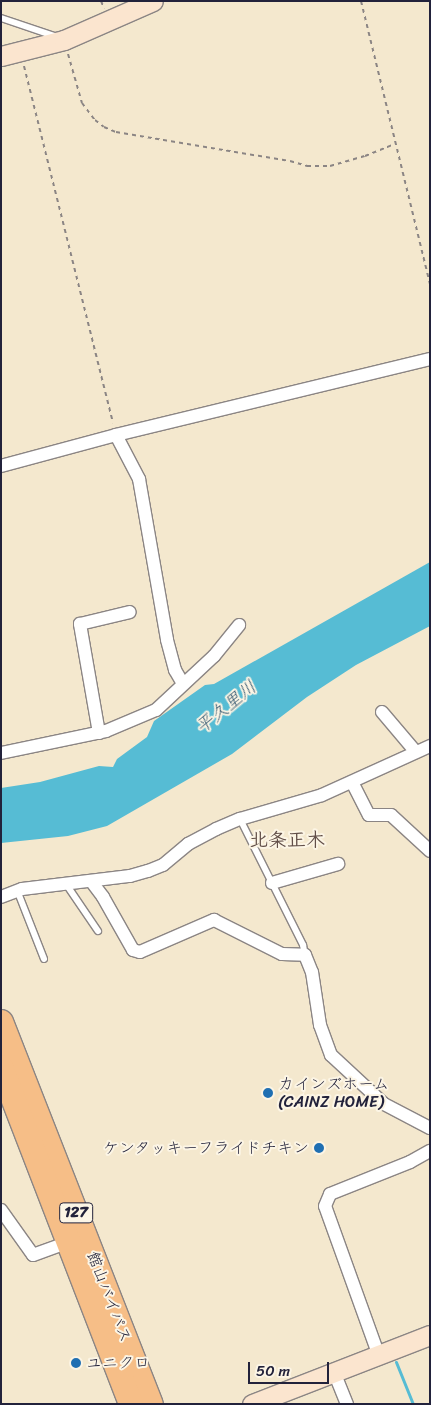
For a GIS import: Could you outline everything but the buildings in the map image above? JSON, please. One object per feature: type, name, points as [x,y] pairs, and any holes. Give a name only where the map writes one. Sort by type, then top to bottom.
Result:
[{"type":"highway","name":"館山バイパス","points":[[1,1022],[151,1404]]},
{"type":"highway","name":"館山バイパス","points":[[1,1067],[131,1404]]},
{"type":"street","points":[[1,56],[64,40],[153,1]]},
{"type":"street","points":[[1,466],[116,435],[430,359]]},
{"type":"street","points":[[116,435],[139,480],[166,640],[174,670],[183,684]]},
{"type":"street","points":[[98,733],[80,624],[130,612]]},
{"type":"street","points":[[1,753],[98,733],[136,721],[156,710],[214,656],[239,625]]},
{"type":"street","points":[[382,712],[415,751]]},
{"type":"street","points":[[1,897],[17,890],[91,881],[148,871],[163,865],[188,844],[216,829],[240,819],[322,795],[415,751],[430,746]]},
{"type":"street","points":[[352,782],[369,815],[391,815],[430,851]]},
{"type":"street","points":[[272,883],[338,864]]},
{"type":"street","points":[[91,881],[103,897],[134,950],[140,952],[214,920],[282,954],[305,955],[312,972],[320,1025],[332,1055],[384,1104],[430,1128]]},
{"type":"street","points":[[380,1356],[325,1206],[330,1194],[430,1152]]},
{"type":"street","points":[[1,1210],[33,1255],[68,1242]]},
{"type":"street","points":[[252,1404],[430,1336]]},
{"type":"street","points":[[334,1372],[347,1404]]},
{"type":"lane","points":[[1,18],[64,40]]},
{"type":"lane","points":[[240,819],[303,945],[305,955]]},
{"type":"lane","points":[[66,884],[98,931]]},
{"type":"lane","points":[[17,890],[44,959]]},
{"type":"path","points":[[360,1],[430,285]]},
{"type":"path","points":[[64,40],[82,103],[95,120],[104,127],[116,132],[290,161],[307,166],[330,166],[365,156],[394,144]]},
{"type":"path","points":[[21,52],[116,435]]},
{"type":"water","name":"平久里川","points":[[430,562],[430,626],[356,665],[307,697],[232,754],[107,826],[68,836],[1,843],[1,788],[40,782],[99,766],[113,767],[117,759],[147,737],[154,721],[205,685],[214,684]]},
{"type":"waterway","points":[[396,1362],[413,1404]]},
{"type":"place","name":"カインズホーム (CAINZ HOME)","points":[[268,1093]]},
{"type":"place","name":"ケンタッキーフライドチキン","points":[[319,1148]]},
{"type":"place","name":"ユニクロ","points":[[76,1363]]},
{"type":"district","name":"北条正木","points":[[287,840]]}]
